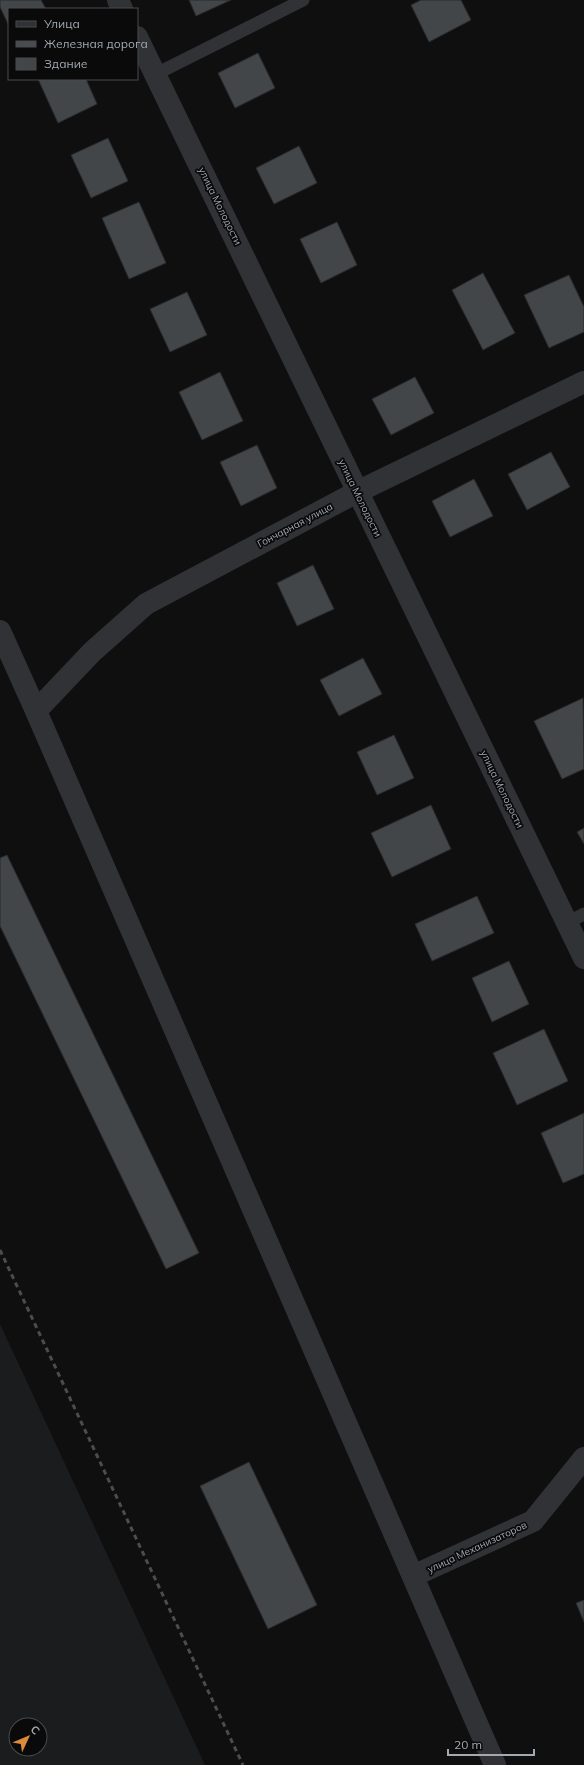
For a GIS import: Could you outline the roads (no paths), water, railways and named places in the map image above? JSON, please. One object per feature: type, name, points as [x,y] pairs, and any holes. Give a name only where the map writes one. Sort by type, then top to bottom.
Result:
[{"type":"street","name":"улица Молодости","points":[[138,40],[156,74],[357,492],[575,919],[584,958]]},
{"type":"street","name":"Гончарная улица","points":[[36,711],[92,652],[146,604],[357,492],[584,382]]},
{"type":"street","points":[[0,631],[495,1765]]},
{"type":"street","name":"улица Механизаторов","points":[[413,1576],[533,1521],[584,1458]]},
{"type":"lane","points":[[156,74],[303,0]]},
{"type":"railway","points":[[0,1250],[243,1765]]}]
